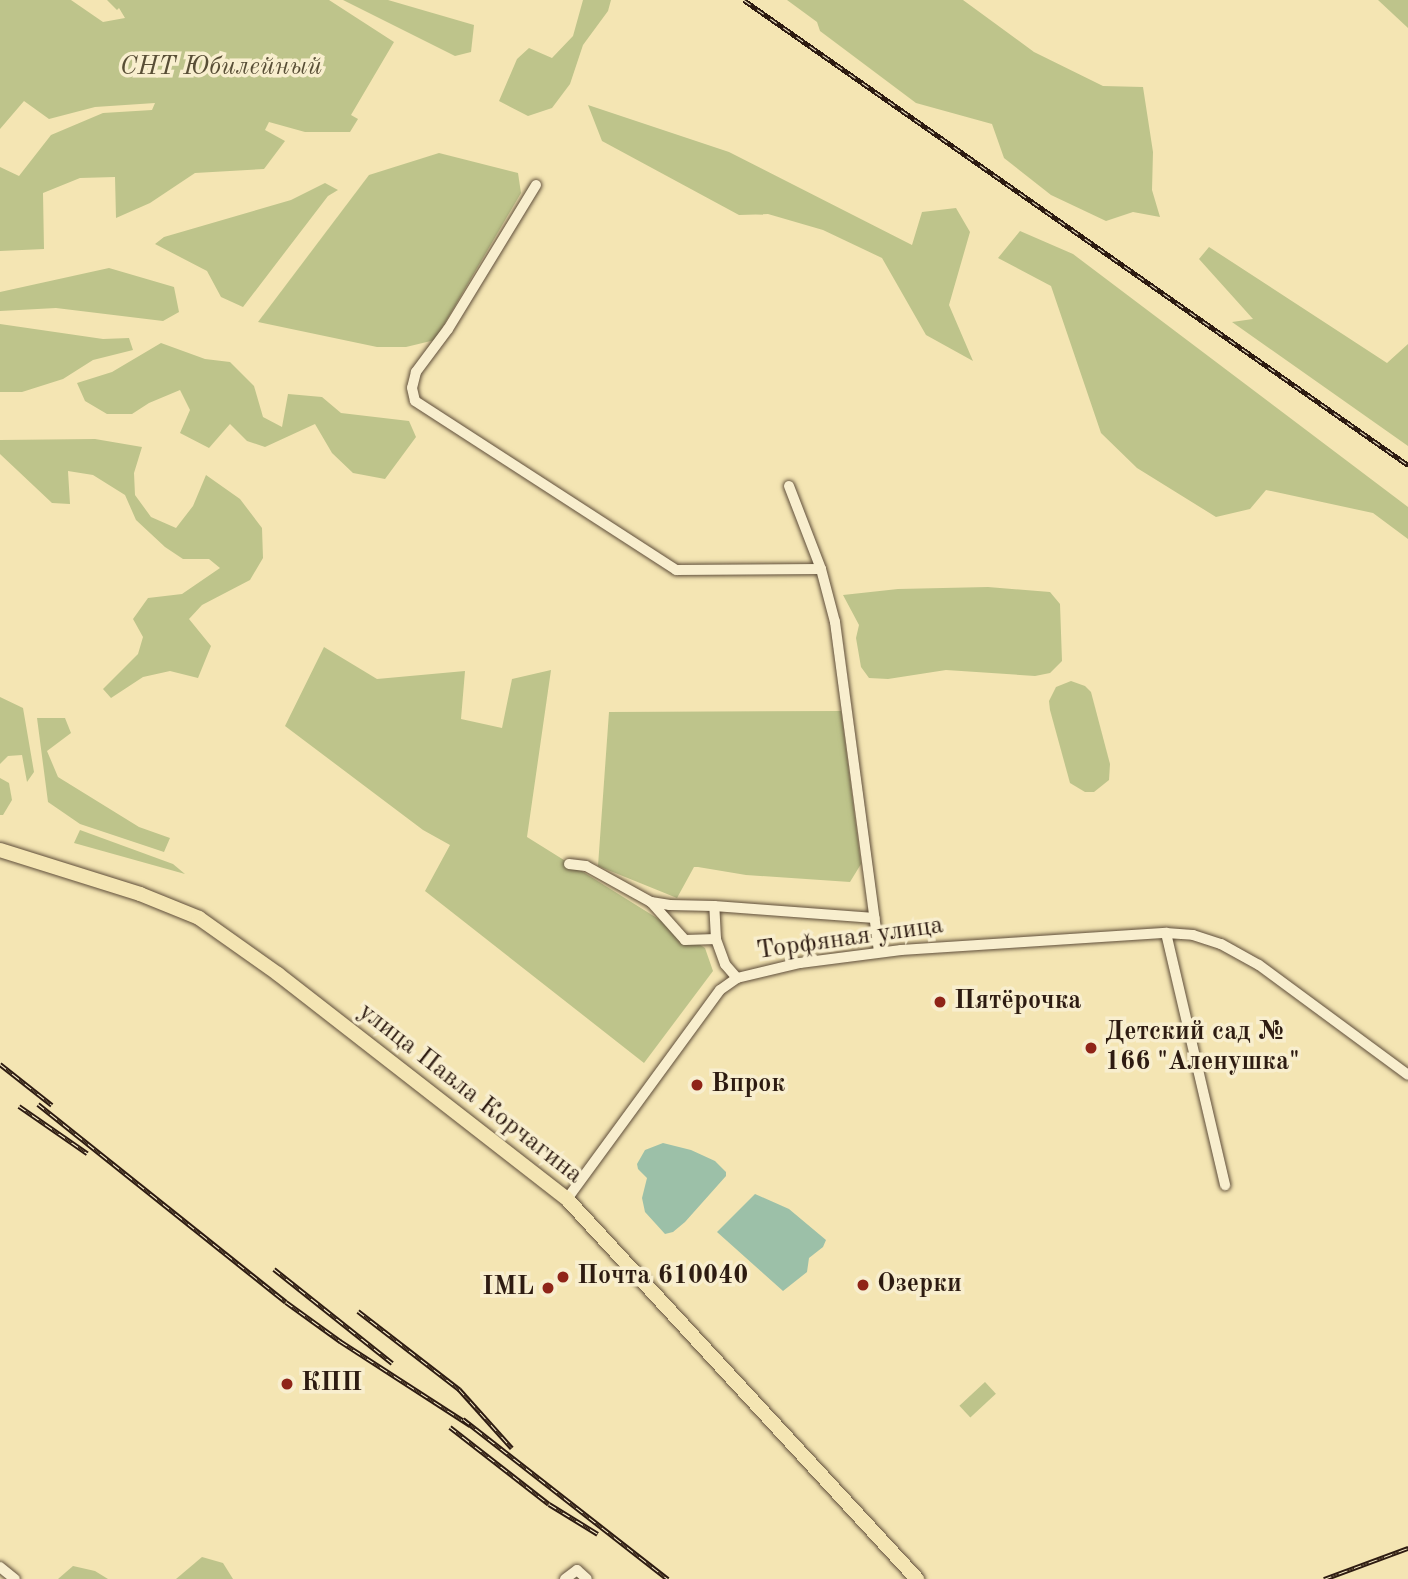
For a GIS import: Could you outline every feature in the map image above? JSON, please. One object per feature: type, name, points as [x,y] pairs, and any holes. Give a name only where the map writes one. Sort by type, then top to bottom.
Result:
[{"type":"main road","name":"улица Павла Корчагина","points":[[0,850],[148,896],[199,918],[278,974],[480,1135],[567,1199],[917,1579]]},
{"type":"street","points":[[536,186],[448,329],[416,372],[412,388],[415,401],[676,570],[821,569]]},
{"type":"street","points":[[789,486],[821,569],[839,644],[857,799],[879,952]]},
{"type":"street","points":[[569,864],[586,866],[652,902],[685,940],[716,939]]},
{"type":"street","points":[[652,902],[875,919]]},
{"type":"street","points":[[714,906],[716,939],[725,964],[737,978]]},
{"type":"street","points":[[1166,933],[1225,1185]]},
{"type":"street","name":"Торфяная улица","points":[[567,1199],[669,1056],[720,990],[737,978],[800,963],[879,952],[1166,933],[1201,936],[1239,953],[1408,1075]]},
{"type":"street","points":[[0,1567],[15,1579]]},
{"type":"street","points":[[565,1579],[577,1570],[587,1579]]},
{"type":"green space","name":"СНТ Юбилейный","points":[[0,0],[71,0],[103,22],[125,18],[119,8],[117,10],[107,0],[329,0],[394,42],[351,115],[358,119],[350,132],[305,132],[269,122],[265,130],[285,141],[264,169],[195,173],[150,203],[116,218],[115,177],[80,178],[43,193],[44,249],[0,251],[0,167],[19,176],[51,135],[103,113],[152,110],[155,103],[95,107],[49,119],[24,101],[0,129]]},
{"type":"green space","points":[[343,0],[388,0],[474,25],[471,52],[455,56]]},
{"type":"green space","points":[[583,0],[611,0],[608,11],[583,45],[570,84],[552,108],[528,116],[499,101],[517,59],[529,48],[552,58],[573,36]]},
{"type":"green space","points":[[787,0],[963,0],[1034,52],[1103,86],[1143,87],[1153,152],[1152,190],[1160,217],[1133,212],[1106,221],[1051,195],[1004,158],[992,124],[916,103],[820,31],[817,22]]},
{"type":"green space","points":[[1378,0],[1408,0],[1408,28]]},
{"type":"green space","points":[[588,105],[729,152],[912,245],[922,212],[956,208],[970,232],[949,305],[973,361],[926,335],[882,258],[823,230],[768,214],[739,215],[602,141]]},
{"type":"green space","points":[[439,153],[518,173],[521,193],[435,340],[406,347],[377,347],[258,322],[369,175]]},
{"type":"green space","points":[[325,183],[338,190],[328,196],[243,307],[221,297],[207,271],[155,244],[164,237],[291,200]]},
{"type":"green space","points":[[1020,231],[1073,254],[1408,507],[1408,539],[1373,513],[1266,490],[1250,509],[1216,517],[1137,468],[1101,433],[1051,286],[998,258]]},
{"type":"green space","points":[[1209,247],[1387,363],[1408,344],[1408,446],[1232,322],[1253,319],[1199,259]]},
{"type":"green space","points":[[109,268],[174,287],[179,312],[163,321],[56,308],[0,311],[0,292]]},
{"type":"green space","points":[[0,324],[103,339],[129,338],[133,350],[93,360],[63,379],[22,392],[0,392]]},
{"type":"green space","points":[[161,343],[205,359],[230,362],[254,386],[263,417],[282,427],[288,394],[322,397],[341,413],[409,421],[416,437],[385,479],[353,473],[332,453],[315,424],[265,447],[247,441],[230,424],[209,448],[180,433],[190,410],[180,390],[149,403],[132,414],[107,414],[85,401],[77,383],[112,372]]},
{"type":"green space","points":[[95,439],[142,447],[134,473],[135,495],[151,517],[176,528],[193,506],[206,475],[240,499],[262,528],[263,558],[250,580],[202,605],[189,619],[211,646],[198,678],[170,671],[143,677],[111,698],[103,689],[138,654],[143,637],[133,619],[148,598],[182,594],[220,568],[209,559],[183,559],[165,547],[136,520],[125,495],[93,475],[68,471],[70,504],[52,503],[0,454],[0,440]]},
{"type":"green space","points":[[988,587],[1050,592],[1060,604],[1062,661],[1050,673],[1035,676],[946,670],[888,679],[869,678],[861,667],[856,638],[859,625],[843,595],[898,589]]},
{"type":"green space","points":[[324,647],[377,679],[465,671],[461,719],[502,728],[512,679],[551,670],[527,837],[705,948],[713,971],[644,1063],[425,891],[450,845],[423,830],[285,726]]},
{"type":"green space","points":[[1071,681],[1085,686],[1091,692],[1110,764],[1109,780],[1094,792],[1085,792],[1070,783],[1050,710],[1049,701],[1056,687]]},
{"type":"green space","points":[[0,697],[23,708],[34,772],[27,782],[22,755],[8,756],[0,764]]},
{"type":"green space","points":[[841,711],[861,864],[850,882],[746,875],[694,867],[677,898],[598,866],[609,712]]},
{"type":"green space","points":[[37,718],[65,718],[71,733],[47,751],[58,777],[139,827],[170,838],[164,852],[80,824],[48,802]]},
{"type":"green space","points":[[0,778],[9,783],[12,800],[3,815],[0,815]]},
{"type":"green space","points":[[80,830],[173,864],[185,874],[74,843]]},
{"type":"green space","points":[[985,1382],[996,1394],[970,1418],[959,1406]]},
{"type":"green space","points":[[202,1557],[223,1563],[233,1579],[176,1579]]},
{"type":"green space","points":[[73,1566],[95,1571],[108,1579],[58,1579]]},
{"type":"shaded area","points":[[663,1143],[691,1150],[715,1161],[726,1172],[726,1176],[685,1222],[673,1232],[665,1234],[645,1212],[642,1198],[647,1178],[637,1164],[645,1150]]},
{"type":"shaded area","points":[[755,1194],[789,1209],[826,1240],[823,1247],[809,1258],[807,1272],[783,1291],[717,1232]]},
{"type":"railway","points":[[744,0],[1408,465]]},
{"type":"railway","points":[[0,1064],[52,1105]]},
{"type":"railway","points":[[38,1104],[286,1302],[340,1341],[470,1425]]},
{"type":"railway","points":[[19,1106],[87,1153]]},
{"type":"railway","points":[[274,1269],[392,1363]]},
{"type":"railway","points":[[358,1311],[459,1389],[512,1448]]},
{"type":"railway","points":[[463,1419],[668,1579]]},
{"type":"railway","points":[[450,1427],[549,1504],[598,1534]]},
{"type":"railway","points":[[1324,1579],[1408,1548]]},
{"type":"place","name":"Пятёрочка","points":[[940,1002]]},
{"type":"place","name":"Детский сад № 166 \"Аленушка\"","points":[[1091,1048]]},
{"type":"place","name":"Впрок","points":[[697,1085]]},
{"type":"place","name":"Почта 610040","points":[[563,1277]]},
{"type":"place","name":"Озерки","points":[[863,1285]]},
{"type":"place","name":"IML","points":[[548,1288]]},
{"type":"place","name":"КПП","points":[[287,1384]]}]
